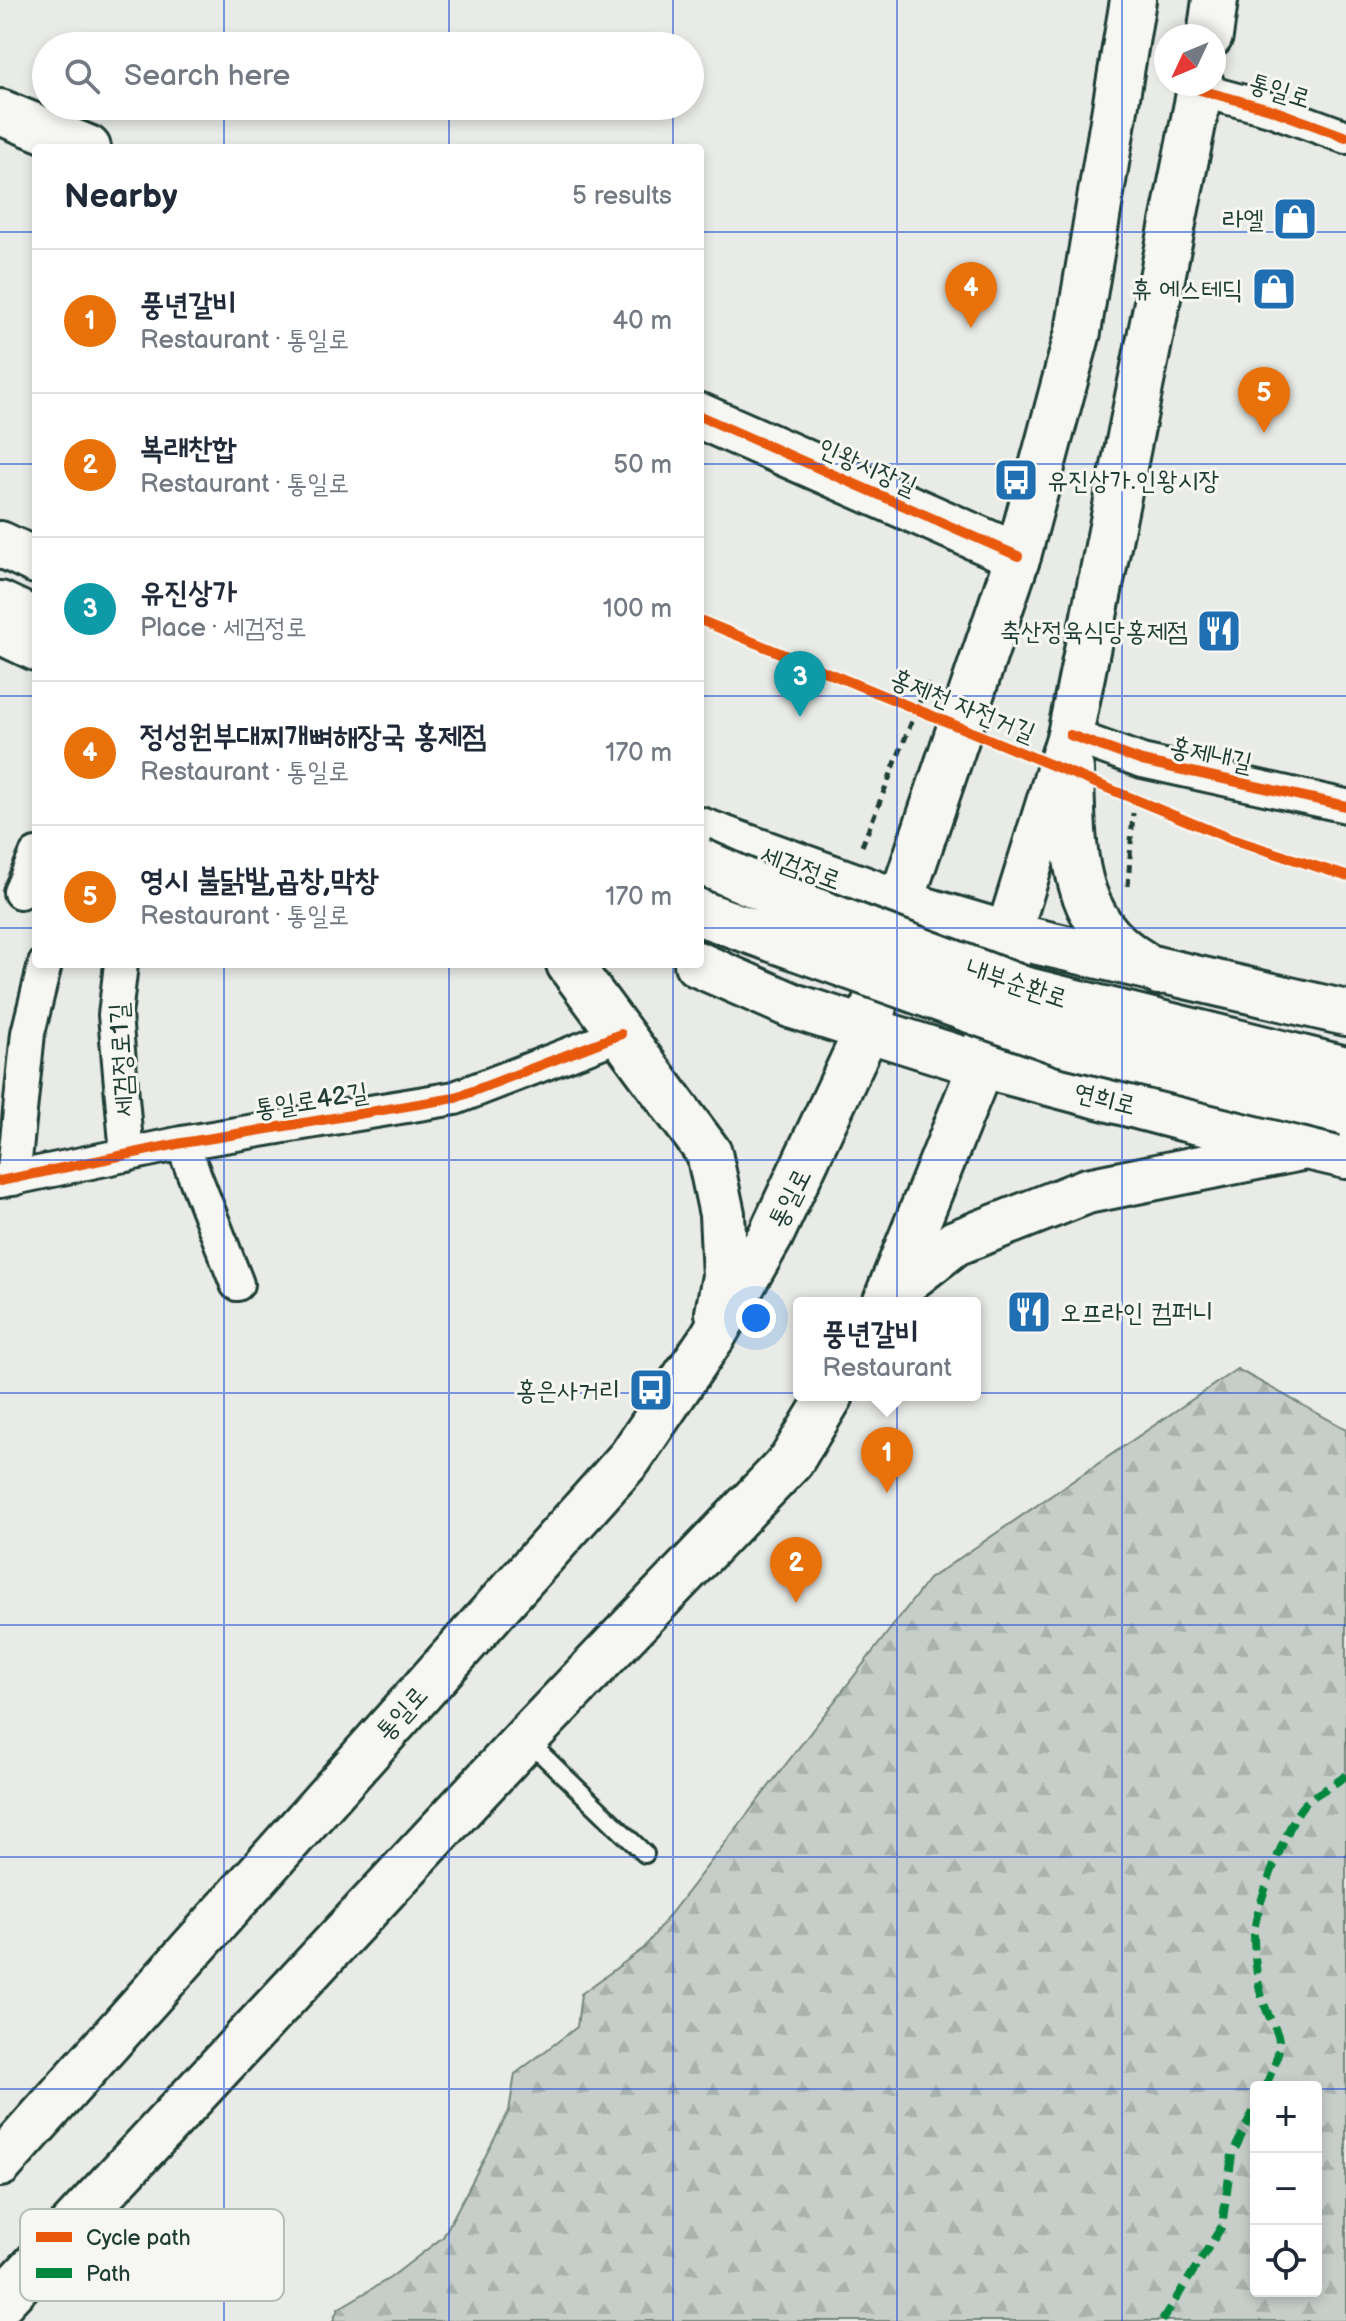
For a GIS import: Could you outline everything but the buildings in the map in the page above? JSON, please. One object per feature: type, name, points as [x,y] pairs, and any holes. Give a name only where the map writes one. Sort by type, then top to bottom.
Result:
[{"type":"main road","name":"통일로","points":[[0,2164],[630,1458],[713,1336],[771,1235],[868,1028],[902,903],[1018,556],[1078,332],[1133,0]]},
{"type":"main road","points":[[1212,24],[1215,0]]},
{"type":"main road","name":"통일로","points":[[888,1297],[981,1065],[1013,936],[1015,912],[1070,735],[1199,96]]},
{"type":"main road","points":[[0,112],[78,144]]},
{"type":"main road","name":"인왕시장길","points":[[704,418],[1018,556]]},
{"type":"main road","points":[[0,528],[32,542]]},
{"type":"main road","points":[[0,544],[32,559]]},
{"type":"main road","points":[[0,604],[32,619]]},
{"type":"main road","points":[[0,631],[32,646]]},
{"type":"main road","points":[[1070,735],[1072,828],[1081,891],[1098,927],[1116,946],[1132,960],[1159,972]]},
{"type":"main road","name":"세검정로","points":[[704,831],[902,903]]},
{"type":"main road","name":"내부순환로","points":[[704,863],[803,906],[1023,989],[1346,1069]]},
{"type":"main road","points":[[902,903],[1013,936],[1346,1013]]},
{"type":"main road","name":"내부순환로","points":[[704,914],[1065,1044],[1346,1113]]},
{"type":"main road","points":[[704,967],[793,1006],[868,1028]]},
{"type":"main road","points":[[572,968],[709,1153],[722,1214],[725,1276],[713,1336]]},
{"type":"main road","name":"연희로","points":[[868,1028],[981,1065],[1326,1152]]},
{"type":"main road","points":[[889,1297],[955,1243],[1087,1191],[1326,1152]]},
{"type":"main road","points":[[88,2209],[525,1739],[791,1461],[827,1401]]},
{"type":"main road","points":[[0,2303],[20,2282]]},
{"type":"street","name":"통일로","points":[[1226,95],[1346,137]]},
{"type":"street","name":"홍제내길","points":[[1070,735],[1142,761],[1346,806]]},
{"type":"street","points":[[19,892],[32,864]]},
{"type":"street","points":[[6,1180],[28,1033],[44,968]]},
{"type":"street","name":"세검정로1길","points":[[121,968],[115,1015],[127,1155]]},
{"type":"street","name":"통일로42길","points":[[6,1180],[182,1143],[455,1098],[621,1034]]},
{"type":"street","points":[[182,1143],[237,1284]]},
{"type":"lane","points":[[525,1739],[645,1854]]},
{"type":"path","points":[[857,858],[932,671]]},
{"type":"path","points":[[1127,891],[1133,813],[1148,816]]},
{"type":"green space","points":[[1237,1369],[1346,1429],[1346,2321],[333,2321],[338,2309],[390,2278],[443,2237],[509,2111],[515,2074],[577,2027],[581,1994],[644,1948],[929,1579]]},
{"type":"marked path","points":[[1268,2081],[1279,2044],[1257,1976],[1254,1934],[1259,1907],[1280,1850],[1301,1808],[1346,1775]]},
{"type":"marked path","points":[[1162,2321],[1222,2226],[1232,2155],[1250,2118]]},
{"type":"cycle path","points":[[1222,96],[1270,109],[1346,137]]},
{"type":"cycle path","points":[[704,418],[1018,556]]},
{"type":"cycle path","name":"홍제천 자전거길","points":[[704,622],[1231,839],[1346,876]]},
{"type":"cycle path","points":[[1070,735],[1142,761],[1346,806]]},
{"type":"cycle path","points":[[0,1181],[182,1143],[455,1098],[621,1034]]},
{"type":"place","name":"라엘","points":[[1295,219]]},
{"type":"place","name":"휴 에스테딕","points":[[1274,289]]},
{"type":"place","name":"정성원부대찌개뼈해장국 홍제점","points":[[971,328]]},
{"type":"place","name":"영시 불닭발,곱창,막창","points":[[1264,433]]},
{"type":"place","name":"유진상가.인왕시장","points":[[1016,480]]},
{"type":"place","name":"축산정육식당홍제점","points":[[1219,631]]},
{"type":"place","name":"유진상가","points":[[800,717]]},
{"type":"place","name":"오프라인 컴퍼니","points":[[1029,1312]]},
{"type":"place","name":"홍은사거리","points":[[651,1390]]},
{"type":"place","name":"풍년갈비","points":[[887,1493]]},
{"type":"place","name":"복래찬합","points":[[796,1603]]}]
